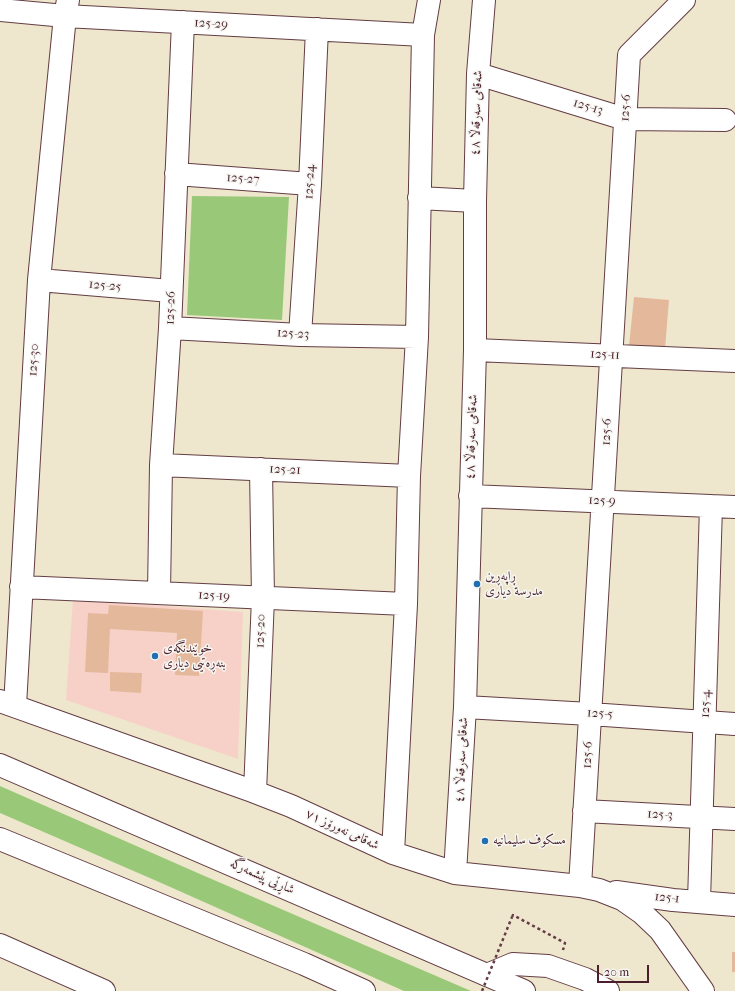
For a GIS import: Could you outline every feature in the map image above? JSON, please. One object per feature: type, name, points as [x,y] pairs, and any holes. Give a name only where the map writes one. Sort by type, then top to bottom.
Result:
[{"type":"main road","points":[[393,853],[406,604],[409,476],[417,337],[423,35],[429,0]]},
{"type":"main road","name":"شەقامی سەرقەڵا ٤٨","points":[[455,873],[465,707],[475,350],[475,201],[478,74],[484,0]]},
{"type":"main road","name":"125-6","points":[[589,888],[584,811],[629,55],[684,0]]},
{"type":"main road","name":"125-29","points":[[0,10],[67,8],[183,22],[423,35]]},
{"type":"main road","name":"125-30","points":[[8,704],[22,587],[39,280],[67,8]]},
{"type":"main road","name":"125-26","points":[[159,593],[161,465],[170,328],[183,22]]},
{"type":"main road","name":"125-24","points":[[300,335],[310,184],[317,30]]},
{"type":"main road","name":"125-13","points":[[478,74],[625,119],[724,120]]},
{"type":"main road","name":"125-27","points":[[176,174],[310,184]]},
{"type":"main road","points":[[419,198],[475,201]]},
{"type":"main road","name":"125-25","points":[[39,280],[171,291]]},
{"type":"main road","name":"125-23","points":[[170,328],[300,335],[417,337]]},
{"type":"main road","name":"125-11","points":[[475,350],[735,361]]},
{"type":"main road","name":"125-21","points":[[161,465],[409,476]]},
{"type":"main road","name":"125-20","points":[[255,792],[263,598],[261,469]]},
{"type":"main road","name":"125-9","points":[[470,496],[735,507]]},
{"type":"main road","name":"125-4","points":[[698,901],[702,817],[711,506]]},
{"type":"main road","name":"125-19","points":[[22,587],[406,604]]},
{"type":"main road","name":"شەقامی نەورۆز ٧١","points":[[8,704],[255,792],[291,806],[393,853],[455,873],[589,888],[627,903],[642,913],[660,930],[703,991]]},
{"type":"main road","name":"125-5","points":[[465,707],[735,724]]},
{"type":"main road","name":"شاڕێی پێشمەرگە","points":[[0,764],[484,983],[524,991]]},
{"type":"main road","name":"125-3","points":[[584,811],[735,819]]},
{"type":"main road","points":[[0,839],[304,964],[361,990]]},
{"type":"main road","name":"125-1","points":[[589,888],[673,900],[735,905]]},
{"type":"main road","points":[[660,930],[664,913],[673,900]]},
{"type":"main road","points":[[0,945],[104,991]]},
{"type":"main road","name":"شەقامی نەورۆز ٧١","points":[[674,951],[687,991]]},
{"type":"main road","points":[[484,983],[513,964],[548,966],[585,979],[608,991]]},
{"type":"path","points":[[484,983],[513,915],[565,943]]},
{"type":"shaded area","name":"خوێندنگەی بنەڕەتیی دیاری","points":[[73,599],[243,612],[238,759],[66,700]]},
{"type":"green space","points":[[192,196],[289,197],[282,320],[187,315]]},
{"type":"green space","points":[[0,786],[471,991],[404,991],[0,813]]},
{"type":"building","points":[[634,297],[669,300],[665,349],[629,346]]},
{"type":"building","points":[[109,605],[203,611],[199,676],[175,675],[177,633],[110,629],[108,673],[85,672],[88,613],[108,614]]},
{"type":"building","points":[[110,672],[142,673],[141,693],[110,691]]},
{"type":"building","points":[[732,952],[735,952],[735,972],[732,972]]},
{"type":"place","name":"ڕاپەڕین مدرسة ديارى","points":[[477,584]]},
{"type":"place","name":"خوێندنگەی بنەڕەتیی دیاری","points":[[155,656]]},
{"type":"place","name":"مسكوف سليمانيه","points":[[485,841]]}]
